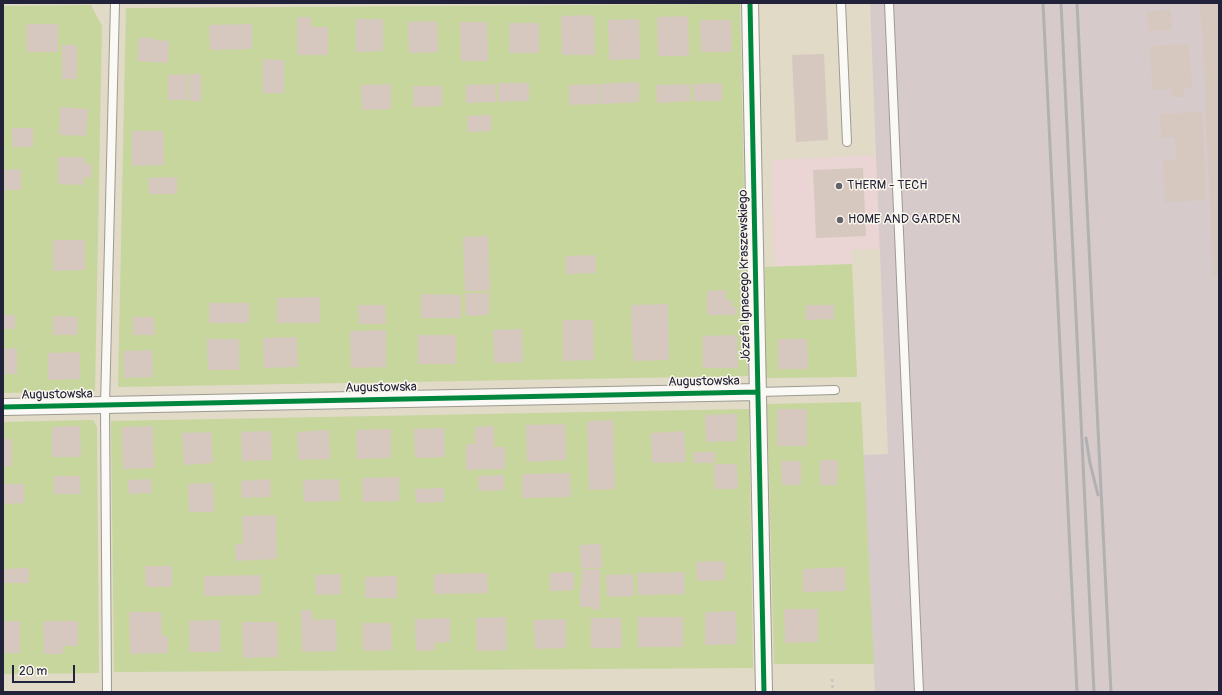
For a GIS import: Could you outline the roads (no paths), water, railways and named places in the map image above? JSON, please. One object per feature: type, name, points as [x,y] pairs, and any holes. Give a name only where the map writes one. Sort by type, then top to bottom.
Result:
[{"type":"street","name":"Józefa Ignacego Kraszewskiego","points":[[750,3],[764,692]]},
{"type":"street","name":"Augustowska","points":[[3,407],[758,392]]},
{"type":"lane","points":[[107,692],[105,604],[105,405],[115,3]]},
{"type":"lane","points":[[842,3],[847,142]]},
{"type":"lane","points":[[889,3],[919,692]]},
{"type":"lane","points":[[758,392],[835,390]]},
{"type":"railway","points":[[1043,3],[1077,692]]},
{"type":"railway","points":[[1061,3],[1094,692]]},
{"type":"railway","points":[[1077,3],[1111,692]]},
{"type":"railway","points":[[1086,438],[1090,463],[1098,495]]},
{"type":"place","name":"THERM - TECH","points":[[839,186]]},
{"type":"place","name":"HOME AND GARDEN","points":[[840,220]]}]
